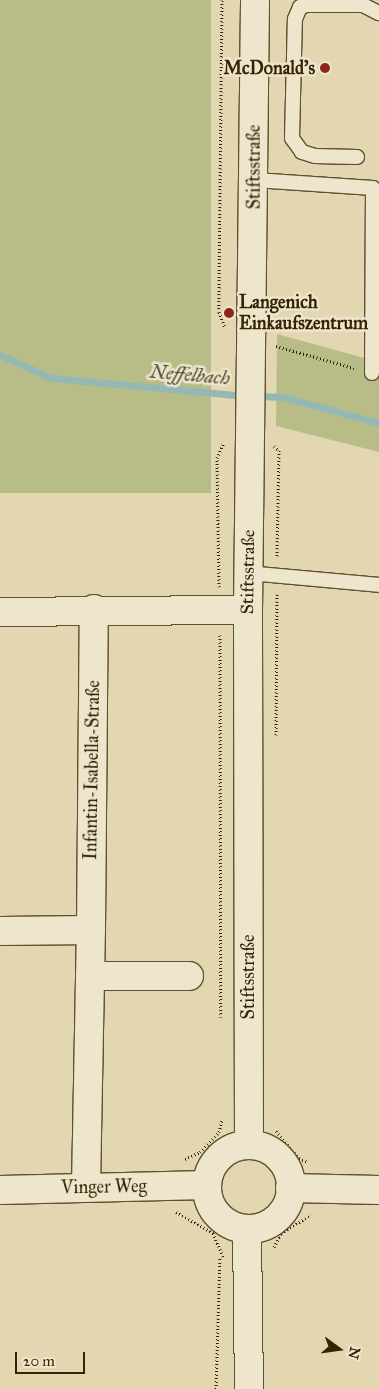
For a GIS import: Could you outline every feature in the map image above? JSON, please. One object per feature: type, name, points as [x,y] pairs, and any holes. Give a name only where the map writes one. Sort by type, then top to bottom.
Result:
[{"type":"street","name":"Stiftsstraße","points":[[249,1145],[248,573],[239,429],[255,180],[255,0]]},
{"type":"street","points":[[0,612],[94,609],[248,610]]},
{"type":"street","name":"Infantin-Isabella-Straße","points":[[86,1187],[94,609]]},
{"type":"street","points":[[0,931],[91,930]]},
{"type":"street","points":[[90,976],[188,976]]},
{"type":"street","points":[[249,1145],[278,1157],[289,1175],[290,1188],[283,1212],[260,1227],[247,1229],[234,1226],[214,1210],[207,1185],[216,1161],[237,1147],[249,1145]]},
{"type":"street","name":"Vinger Weg","points":[[0,1190],[207,1185]]},
{"type":"street","points":[[290,1188],[323,1187],[379,1190]]},
{"type":"street","points":[[247,1229],[249,1389]]},
{"type":"lane","points":[[357,157],[315,156],[302,152],[292,138],[295,19],[300,7],[307,5],[363,5],[379,13]]},
{"type":"lane","points":[[255,180],[373,188],[372,373]]},
{"type":"lane","points":[[248,573],[379,585]]},
{"type":"path","points":[[222,0],[219,312],[243,345],[372,373]]},
{"type":"path","points":[[220,987],[220,609],[217,458],[239,429]]},
{"type":"path","points":[[216,1389],[220,1257],[213,1233],[174,1211],[176,1163],[200,1152],[219,1132],[224,1110],[248,1111]]},
{"type":"path","points":[[220,1257],[268,1257],[281,1233],[301,1217],[323,1213],[324,1169],[299,1158],[276,1133],[275,1126]]},
{"type":"green space","points":[[0,0],[211,0],[211,493],[0,493]]},
{"type":"green space","points":[[277,334],[379,362],[379,452],[276,426]]},
{"type":"waterway","name":"Neffelbach","points":[[0,355],[51,378],[246,396]]},
{"type":"waterway","name":"Neffelbach","points":[[257,396],[283,397],[379,423]]},
{"type":"place","name":"McDonald's","points":[[325,68]]},
{"type":"place","name":"Langenich Einkaufszentrum","points":[[229,313]]}]
